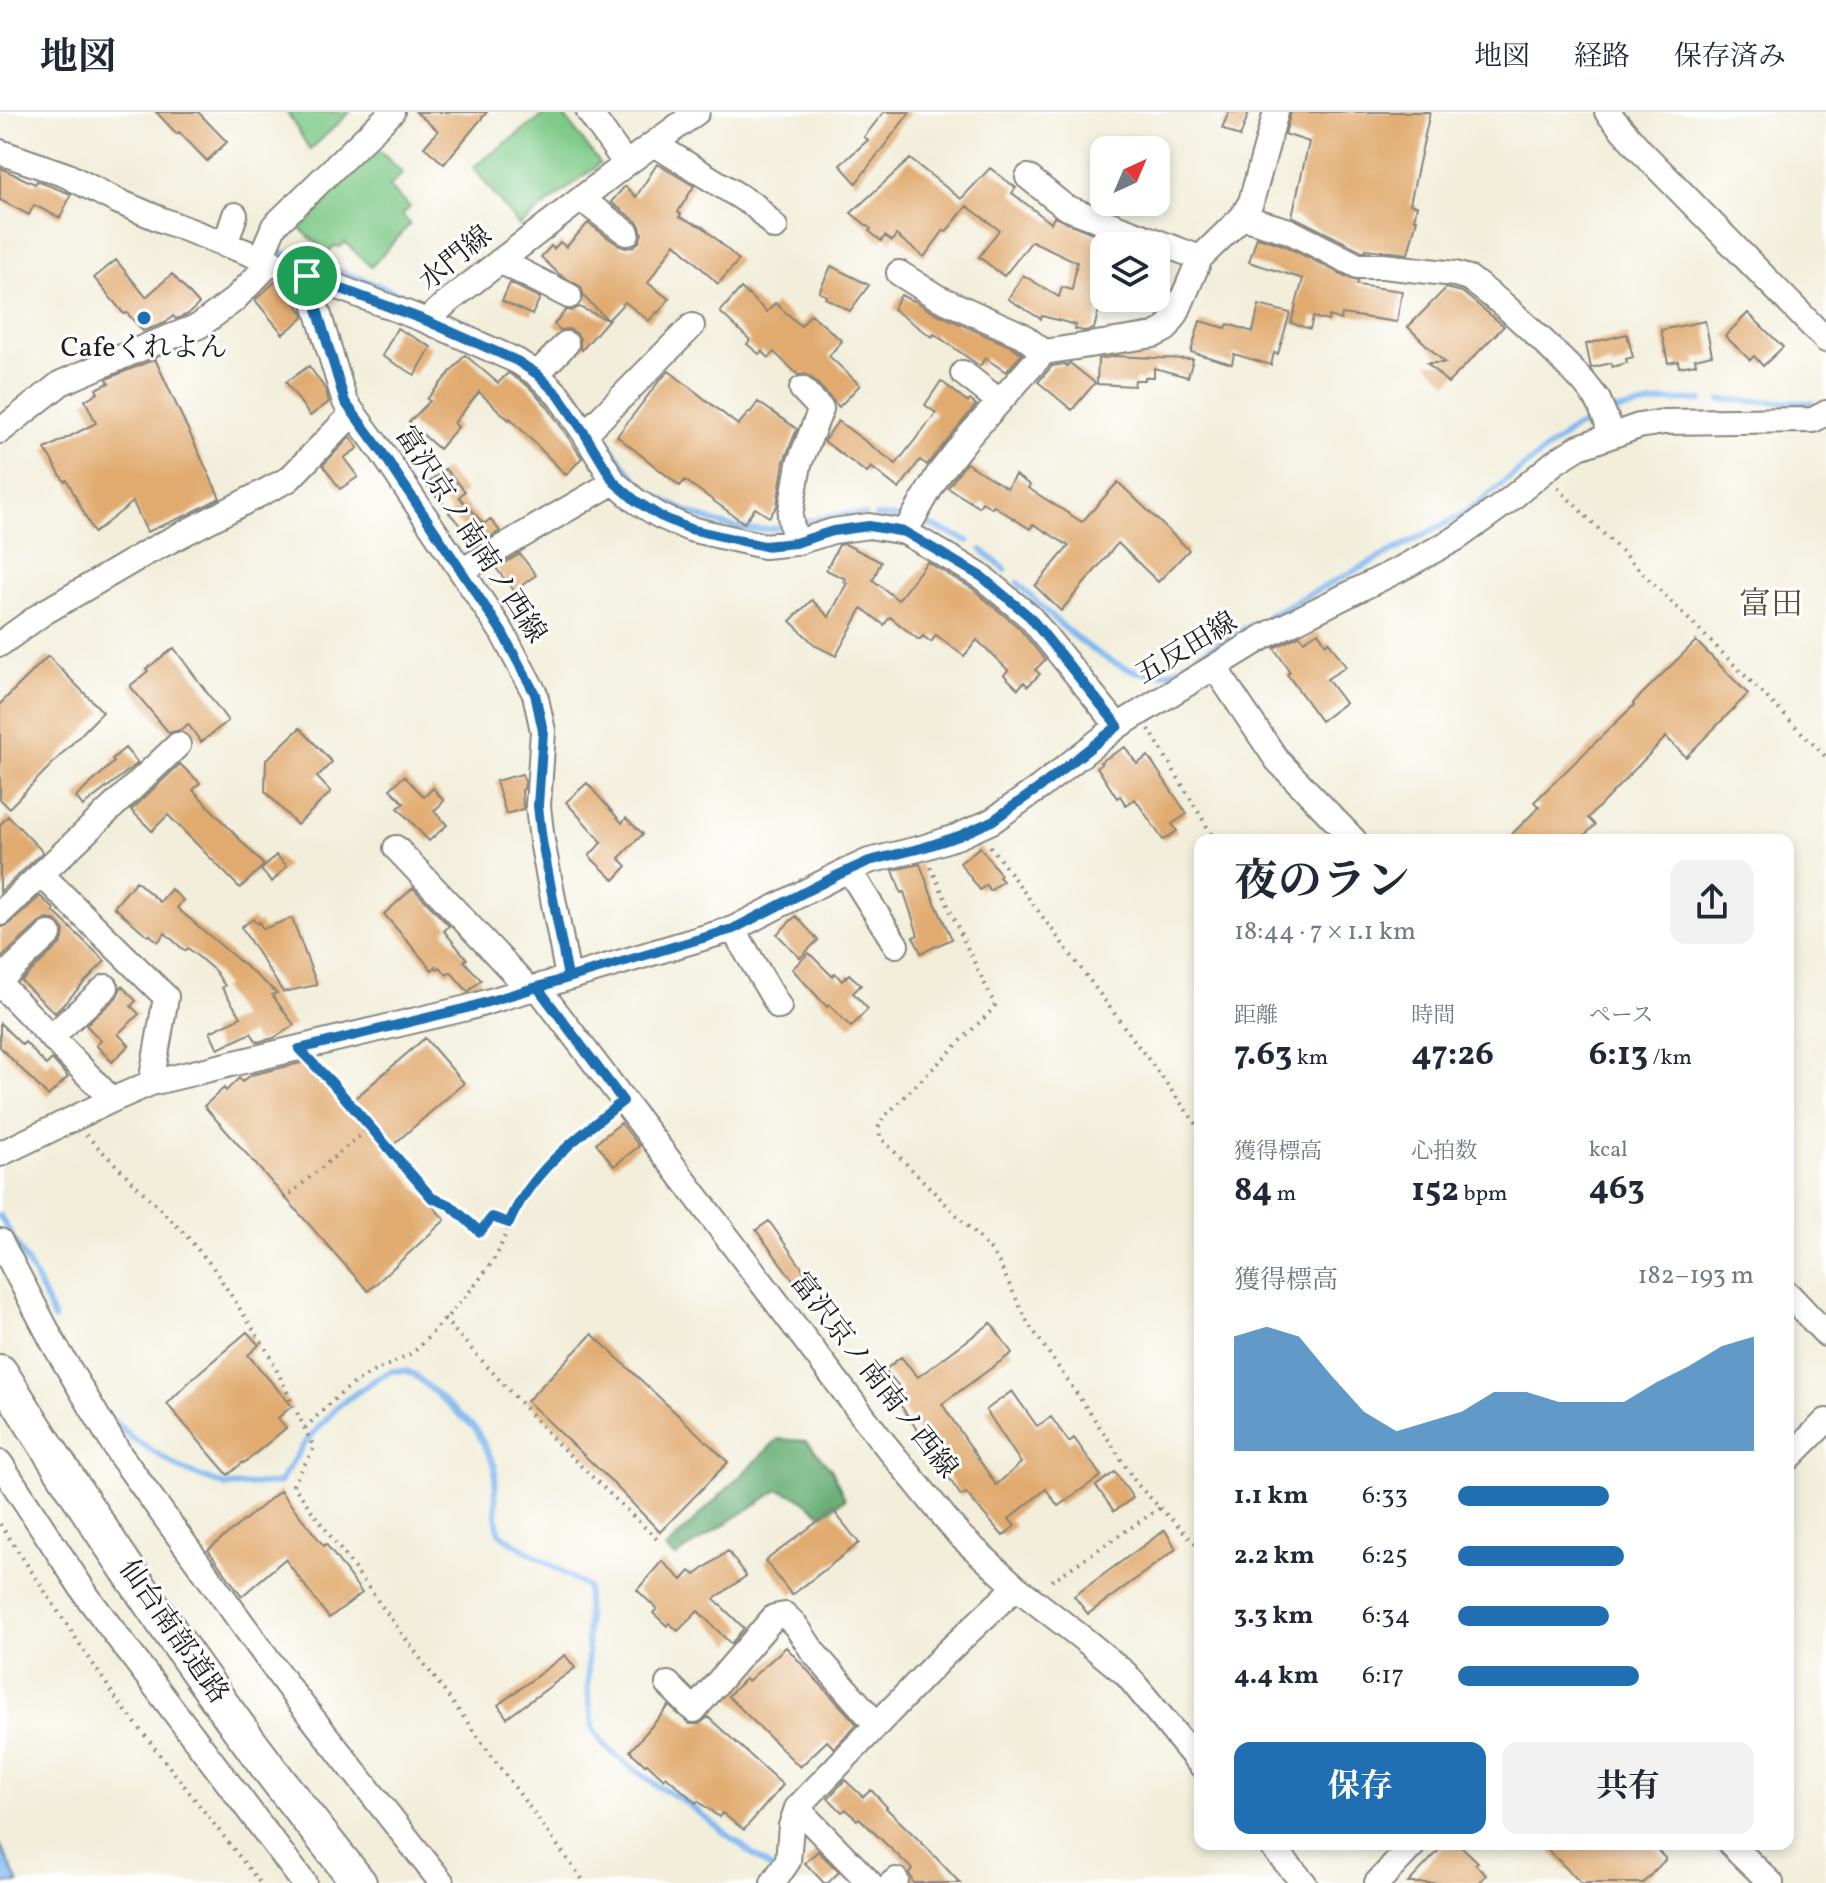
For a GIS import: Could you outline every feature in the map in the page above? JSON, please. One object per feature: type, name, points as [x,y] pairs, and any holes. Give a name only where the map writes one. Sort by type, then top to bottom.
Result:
[{"type":"highway","name":"仙台南部道路","points":[[0,1372],[72,1487],[142,1589],[261,1758],[359,1883]]},
{"type":"street","points":[[0,431],[61,383],[199,326],[234,300],[265,261],[274,226],[392,112]]},
{"type":"street","points":[[589,112],[626,164]]},
{"type":"street","name":"水門線","points":[[0,152],[66,175],[117,201],[265,261],[427,321],[500,261],[697,112]]},
{"type":"street","points":[[905,532],[938,475],[1044,352],[1154,335],[1166,329],[1176,314],[1200,258],[1242,217],[1251,202],[1276,112]]},
{"type":"street","points":[[1607,112],[1652,163],[1826,340]]},
{"type":"street","points":[[654,144],[755,206],[775,227]]},
{"type":"street","points":[[1028,177],[1065,207],[1200,258]]},
{"type":"street","points":[[581,199],[627,233]]},
{"type":"street","points":[[225,245],[235,215]]},
{"type":"street","points":[[1242,217],[1289,231],[1358,266],[1383,266],[1469,278],[1505,306],[1583,381],[1598,400],[1608,424],[1607,436]]},
{"type":"street","points":[[500,261],[569,296]]},
{"type":"street","points":[[899,273],[937,297],[1022,335],[1044,352]]},
{"type":"street","name":"富沢京ノ南南ノ西線","points":[[307,276],[345,402],[502,632],[535,694],[543,731],[538,806],[542,841],[568,977]]},
{"type":"street","points":[[427,321],[517,361],[549,362],[559,396],[614,482],[660,516],[690,529],[764,546],[795,543],[833,531],[869,526],[905,532],[982,577],[1030,617],[1118,726]]},
{"type":"street","points":[[585,434],[692,326]]},
{"type":"street","points":[[963,373],[999,401]]},
{"type":"street","points":[[795,543],[790,516],[799,464],[821,409],[802,389]]},
{"type":"street","points":[[0,644],[43,613],[146,553],[289,479],[353,413]]},
{"type":"street","name":"五反田線","points":[[0,1154],[151,1083],[467,1008],[733,929],[869,861],[922,848],[992,821],[1118,726],[1265,636],[1457,538],[1579,447],[1639,426],[1664,422],[1813,420],[1826,413]]},
{"type":"street","points":[[461,571],[614,482]]},
{"type":"street","points":[[1215,668],[1277,760],[1348,834]]},
{"type":"street","points":[[0,913],[178,745]]},
{"type":"street","name":"富沢京ノ南南ノ西線","points":[[396,848],[534,989],[882,1441],[959,1535],[1022,1592],[1126,1674],[1194,1757]]},
{"type":"street","points":[[849,870],[896,945]]},
{"type":"street","points":[[41,874],[166,997],[151,1083]]},
{"type":"street","points":[[733,929],[779,1007]]},
{"type":"street","points":[[49,934],[0,982],[112,1100]]},
{"type":"street","points":[[51,1037],[106,987]]},
{"type":"street","points":[[0,1241],[54,1344],[120,1455],[291,1691],[442,1883]]},
{"type":"street","points":[[1794,1300],[1826,1334]]},
{"type":"street","points":[[1794,1453],[1826,1421]]},
{"type":"street","points":[[0,1463],[89,1599],[304,1883]]},
{"type":"street","points":[[773,1883],[788,1861],[791,1826],[797,1808],[943,1656],[1022,1592]]},
{"type":"street","points":[[668,1684],[694,1710],[774,1617],[785,1615],[877,1725]]},
{"type":"street","points":[[797,1808],[870,1883]]},
{"type":"street","points":[[1275,1850],[1304,1883]]},
{"type":"street","points":[[1377,1883],[1408,1850]]},
{"type":"street","points":[[1737,1850],[1771,1883]]},
{"type":"path","points":[[1542,473],[1826,757]]},
{"type":"path","points":[[1140,713],[1211,834]]},
{"type":"path","points":[[977,828],[1194,1121]]},
{"type":"path","points":[[922,848],[995,1005],[883,1118],[879,1126],[880,1137],[989,1248],[1028,1323],[1136,1483],[1194,1542]]},
{"type":"path","points":[[299,1049],[432,1198],[450,1205],[480,1232],[492,1217],[509,1223]]},
{"type":"path","points":[[304,1428],[336,1396],[353,1384],[372,1372],[406,1358],[417,1349],[491,1264],[503,1244],[518,1202],[542,1171],[574,1140],[623,1101]]},
{"type":"path","points":[[70,1119],[184,1233],[212,1266],[268,1352],[314,1448],[293,1485],[585,1883]]},
{"type":"path","points":[[284,1199],[370,1127]]},
{"type":"path","points":[[444,1319],[556,1442],[661,1543]]},
{"type":"path","points":[[1022,1592],[1160,1508]]},
{"type":"path","points":[[0,1524],[115,1697],[260,1883]]},
{"type":"green space","points":[[287,112],[350,112],[310,150]]},
{"type":"green space","points":[[548,112],[561,112],[600,163],[519,226],[473,167]]},
{"type":"green space","points":[[373,145],[403,173],[389,187],[410,207],[402,215],[410,224],[371,267],[345,242],[327,253],[294,223]]},
{"type":"green space","points":[[778,1439],[807,1441],[832,1470],[845,1499],[823,1515],[797,1496],[778,1490],[675,1557],[665,1549]]},
{"type":"water","points":[[0,1844],[19,1883],[0,1883]]},
{"type":"building","points":[[156,112],[198,112],[227,142],[207,161]]},
{"type":"building","points":[[416,112],[487,112],[444,164],[424,147],[438,131]]},
{"type":"building","points":[[884,112],[910,112],[856,183],[840,165],[868,140],[864,137]]},
{"type":"building","points":[[1229,112],[1249,112],[1240,137],[1222,128]]},
{"type":"building","points":[[1291,112],[1430,112],[1410,204],[1417,206],[1414,219],[1417,219],[1408,254],[1362,251],[1292,216],[1309,142],[1285,134]]},
{"type":"building","points":[[910,159],[961,199],[990,168],[1016,188],[1012,193],[1051,223],[1054,217],[1090,232],[1090,312],[1098,312],[1094,329],[1084,331],[1075,329],[1076,325],[1042,316],[1041,319],[1008,299],[1023,275],[1059,297],[1062,287],[1072,290],[1077,262],[1032,241],[1004,276],[979,257],[999,230],[967,206],[924,257],[896,235],[892,241],[885,236],[881,241],[851,213]]},
{"type":"building","points":[[657,164],[694,186],[678,212],[681,214],[679,217],[703,227],[739,260],[718,284],[675,243],[648,283],[669,299],[658,313],[649,321],[625,302],[608,320],[584,297],[581,287],[559,274],[541,257],[551,246],[554,249],[560,242],[566,247],[588,223],[625,248],[639,242],[642,234],[640,226],[611,202],[625,186],[636,197]]},
{"type":"building","points":[[0,168],[35,184],[37,181],[71,194],[60,218],[34,205],[29,215],[0,200]]},
{"type":"building","points":[[1257,237],[1283,245],[1358,281],[1357,285],[1402,291],[1397,322],[1342,314],[1341,320],[1329,316],[1328,321],[1313,317],[1310,329],[1291,323],[1303,279],[1249,262]]},
{"type":"building","points":[[116,260],[146,297],[172,274],[199,304],[188,314],[176,319],[173,316],[165,323],[143,331],[127,313],[124,314],[94,278]]},
{"type":"building","points":[[831,266],[869,285],[850,311],[819,292]]},
{"type":"building","points":[[277,280],[304,317],[283,334],[255,300]]},
{"type":"building","points":[[510,283],[540,298],[532,315],[502,301]]},
{"type":"building","points":[[741,288],[767,312],[775,303],[801,326],[811,314],[842,341],[829,356],[860,385],[839,407],[813,379],[805,374],[798,375],[774,352],[769,358],[762,351],[759,354],[747,344],[750,340],[720,312]]},
{"type":"building","points":[[1446,288],[1462,292],[1504,326],[1448,383],[1427,363],[1445,363],[1408,327]]},
{"type":"building","points":[[901,295],[1022,354],[1006,372],[985,358],[980,366],[893,309]]},
{"type":"building","points":[[1259,305],[1290,313],[1278,354],[1274,353],[1271,365],[1234,354],[1232,364],[1191,352],[1200,321],[1226,328],[1228,324],[1253,332]]},
{"type":"building","points":[[579,307],[608,320],[582,350],[576,333],[569,329],[560,330],[554,324],[566,310]]},
{"type":"building","points":[[1748,313],[1783,347],[1763,366],[1754,356],[1750,360],[1725,336]]},
{"type":"building","points":[[1705,321],[1712,355],[1695,359],[1696,364],[1679,367],[1678,361],[1668,363],[1661,330]]},
{"type":"building","points":[[397,328],[431,347],[415,375],[382,356]]},
{"type":"building","points":[[1627,334],[1633,357],[1626,359],[1627,363],[1591,368],[1586,344]]},
{"type":"building","points":[[465,355],[498,383],[510,374],[528,386],[547,406],[582,458],[566,475],[510,418],[479,392],[454,423],[458,427],[439,449],[409,422],[430,401],[427,399]]},
{"type":"building","points":[[1116,356],[1193,359],[1188,377],[1154,368],[1154,377],[1135,380],[1134,386],[1097,384],[1098,359]]},
{"type":"building","points":[[155,359],[220,498],[147,532],[133,502],[94,533],[67,480],[64,481],[45,449],[96,423],[85,400],[98,393],[96,389],[109,383],[107,379]]},
{"type":"building","points":[[1070,363],[1095,383],[1072,410],[1038,382],[1052,366],[1067,366]]},
{"type":"building","points":[[309,366],[326,390],[329,402],[310,416],[286,382]]},
{"type":"building","points":[[669,371],[738,425],[758,402],[797,429],[784,461],[777,506],[769,517],[755,508],[744,523],[685,480],[680,486],[617,436]]},
{"type":"building","points":[[941,381],[976,405],[927,465],[920,460],[899,489],[871,467],[867,473],[824,441],[838,421],[896,464],[936,413],[925,405]]},
{"type":"building","points":[[350,437],[358,448],[344,458],[358,477],[340,489],[323,465]]},
{"type":"building","points":[[966,463],[1007,488],[1015,475],[1030,485],[1028,488],[1082,522],[1118,482],[1189,550],[1158,582],[1118,543],[1061,611],[1035,586],[1069,546],[1033,524],[1030,529],[994,506],[992,508],[982,502],[979,507],[948,488]]},
{"type":"building","points":[[445,469],[465,491],[459,497],[484,524],[490,519],[500,531],[478,544],[449,513],[426,485]]},
{"type":"building","points":[[845,544],[881,562],[873,580],[898,600],[927,562],[973,589],[1019,628],[1045,660],[1035,670],[1040,674],[1028,686],[1024,682],[1018,689],[1004,675],[1008,670],[977,640],[964,656],[936,635],[931,642],[923,636],[919,640],[890,617],[884,625],[862,608],[836,656],[816,646],[790,621],[812,600],[829,617],[847,583],[844,582],[846,579],[826,570],[839,545]]},
{"type":"building","points":[[520,554],[536,575],[514,591],[496,568]]},
{"type":"building","points":[[1318,632],[1346,667],[1327,679],[1345,703],[1321,721],[1287,674],[1290,672],[1274,648],[1300,635],[1304,641]]},
{"type":"building","points":[[1696,641],[1748,694],[1686,757],[1666,737],[1588,818],[1595,825],[1586,834],[1512,834],[1539,807],[1534,802]]},
{"type":"building","points":[[174,648],[228,721],[201,742],[188,724],[169,733],[130,686],[148,671],[146,669]]},
{"type":"building","points":[[48,656],[103,712],[9,808],[0,799],[0,704]]},
{"type":"building","points":[[300,728],[332,762],[317,777],[331,792],[297,825],[265,791],[266,760]]},
{"type":"building","points":[[1125,747],[1137,764],[1148,756],[1187,814],[1172,824],[1177,831],[1163,840],[1135,799],[1126,805],[1120,796],[1117,798],[1097,767]]},
{"type":"building","points":[[125,748],[138,763],[83,806],[76,797]]},
{"type":"building","points":[[180,764],[200,783],[193,790],[264,865],[240,888],[168,815],[152,831],[131,810]]},
{"type":"building","points":[[522,774],[525,782],[522,790],[523,809],[506,814],[496,781]]},
{"type":"building","points":[[404,776],[424,797],[433,788],[444,801],[434,811],[447,825],[429,841],[398,808],[404,803],[390,789]]},
{"type":"building","points":[[587,783],[622,823],[626,818],[643,834],[619,858],[627,866],[614,880],[589,856],[602,842],[566,802]]},
{"type":"building","points":[[8,816],[43,852],[0,892],[0,825]]},
{"type":"building","points":[[980,847],[1003,881],[990,891],[986,885],[980,890],[960,863]]},
{"type":"building","points":[[276,855],[287,866],[272,882],[261,870]]},
{"type":"building","points":[[920,864],[952,939],[921,953],[913,937],[918,935],[904,892],[901,893],[893,870]]},
{"type":"building","points":[[136,881],[160,902],[171,889],[183,900],[177,908],[277,993],[272,995],[294,1025],[274,1038],[257,1042],[251,1033],[218,1049],[210,1032],[241,1017],[215,971],[165,933],[158,942],[148,936],[114,907]]},
{"type":"building","points":[[413,888],[449,926],[444,931],[481,980],[468,992],[451,972],[447,975],[436,966],[432,970],[384,914]]},
{"type":"building","points":[[40,896],[105,961],[55,1013],[21,981],[60,944],[64,931],[59,923],[46,919],[39,923],[0,959],[0,928],[10,924]]},
{"type":"building","points":[[796,916],[818,940],[800,958],[777,934]]},
{"type":"building","points":[[292,918],[317,985],[283,992],[241,927],[253,919],[263,929]]},
{"type":"building","points":[[809,953],[832,976],[835,973],[842,981],[849,974],[861,985],[853,993],[868,1009],[851,1027],[829,1005],[827,1007],[792,969]]},
{"type":"building","points":[[122,986],[136,1001],[131,1006],[139,1014],[118,1034],[129,1045],[112,1062],[96,1045],[101,1041],[86,1025],[116,998]]},
{"type":"building","points":[[0,1023],[22,1045],[25,1042],[46,1065],[52,1059],[68,1077],[48,1096],[0,1047]]},
{"type":"building","points":[[425,1038],[464,1083],[385,1152],[445,1220],[368,1291],[204,1106],[239,1078],[242,1082],[251,1075],[305,1062],[345,1107]]},
{"type":"building","points":[[621,1123],[639,1146],[614,1166],[596,1143]]},
{"type":"building","points":[[769,1221],[809,1278],[798,1287],[756,1230]]},
{"type":"building","points":[[991,1323],[1012,1353],[942,1404],[996,1485],[1021,1463],[986,1410],[1012,1391],[1037,1426],[1051,1417],[1069,1442],[1074,1438],[1101,1476],[1058,1506],[1046,1489],[1009,1519],[1015,1526],[1003,1536],[966,1493],[961,1496],[894,1395],[902,1390],[885,1370],[901,1357],[918,1377]]},
{"type":"building","points":[[247,1332],[259,1345],[248,1355],[292,1406],[278,1418],[286,1428],[228,1475],[167,1404]]},
{"type":"building","points":[[592,1334],[728,1462],[660,1532],[527,1401]]},
{"type":"building","points":[[1115,1472],[1133,1498],[1114,1511],[1096,1486]]},
{"type":"building","points":[[280,1491],[324,1546],[326,1544],[362,1593],[329,1618],[285,1559],[242,1596],[208,1550]]},
{"type":"building","points":[[833,1510],[859,1543],[792,1595],[765,1561]]},
{"type":"building","points":[[1165,1530],[1176,1549],[1088,1614],[1074,1596]]},
{"type":"building","points":[[728,1551],[746,1576],[714,1599],[744,1628],[731,1644],[698,1611],[678,1631],[669,1623],[667,1626],[653,1613],[657,1609],[637,1590],[662,1561],[682,1580],[690,1571],[695,1575]]},
{"type":"building","points":[[786,1647],[857,1724],[834,1748],[827,1741],[800,1767],[728,1696]]},
{"type":"building","points":[[565,1655],[575,1668],[507,1718],[498,1705]]},
{"type":"building","points":[[669,1706],[690,1724],[699,1724],[708,1717],[783,1785],[744,1830],[722,1813],[719,1817],[698,1801],[696,1803],[666,1776],[664,1779],[630,1751]]},
{"type":"building","points":[[845,1780],[863,1797],[871,1790],[960,1883],[913,1883],[909,1872],[912,1869],[859,1818],[857,1820],[846,1809],[842,1812],[828,1798]]},
{"type":"building","points":[[1439,1850],[1465,1850],[1486,1875],[1479,1883],[1408,1883]]},
{"type":"building","points":[[1548,1850],[1657,1850],[1666,1859],[1643,1883],[1581,1883]]},
{"type":"building","points":[[818,1851],[839,1872],[828,1883],[824,1883],[805,1863]]},
{"type":"waterway","points":[[104,181],[141,198]]},
{"type":"waterway","points":[[270,249],[363,279],[411,299]]},
{"type":"waterway","points":[[454,317],[527,349],[543,361]]},
{"type":"waterway","points":[[551,368],[590,414]]},
{"type":"waterway","points":[[1615,411],[1667,401],[1702,400]]},
{"type":"waterway","points":[[1721,400],[1811,403]]},
{"type":"waterway","points":[[1268,616],[1462,515],[1573,429],[1596,418]]},
{"type":"waterway","points":[[600,430],[633,475],[667,502],[731,527],[752,530],[780,528]]},
{"type":"waterway","points":[[797,523],[845,514],[865,515]]},
{"type":"waterway","points":[[876,516],[898,517]]},
{"type":"waterway","points":[[923,522],[968,541]]},
{"type":"waterway","points":[[982,550],[1005,570]]},
{"type":"waterway","points":[[1018,583],[1088,646],[1131,670],[1153,674],[1176,670],[1254,624]]},
{"type":"waterway","points":[[0,1216],[35,1276],[54,1319]]},
{"type":"waterway","points":[[111,1419],[131,1437],[183,1470],[226,1486],[279,1483],[303,1445],[339,1405],[391,1371],[407,1371],[415,1375],[476,1429],[495,1466],[499,1532],[587,1587],[588,1694],[593,1728],[605,1746],[772,1869]]},
{"type":"place","name":"Cafeくれよん","points":[[144,318]]},
{"type":"district","name":"富田","points":[[1771,606]]},
{"type":"route","points":[[307,276],[345,402],[502,632],[535,694],[543,731],[538,806],[542,841],[568,977],[538,988],[623,1101],[574,1140],[542,1171],[518,1202],[509,1223],[492,1217],[480,1232],[450,1205],[432,1198],[299,1049],[467,1008],[538,988],[733,929],[869,861],[959,836],[992,821],[1118,726],[1030,617],[982,577],[905,532],[869,526],[833,531],[795,543],[764,546],[690,529],[660,516],[614,482],[559,396],[537,374],[517,361],[427,321],[307,276]]}]
